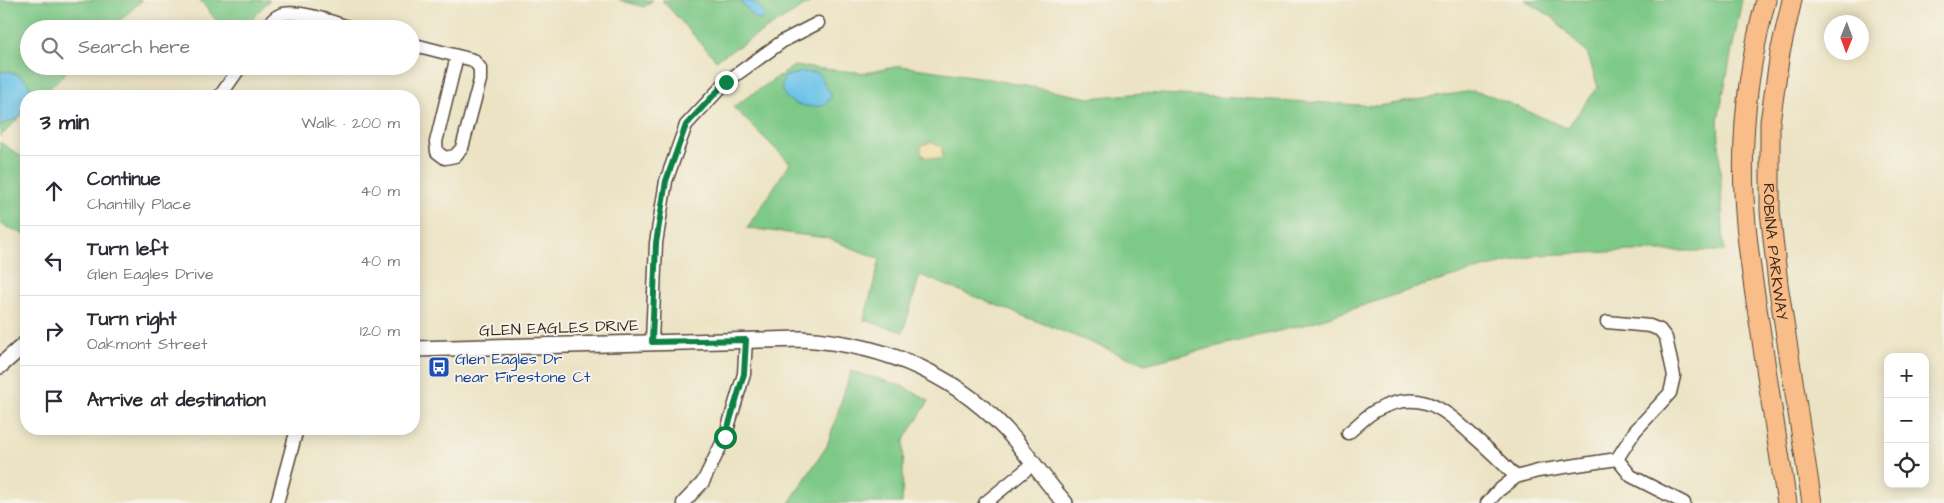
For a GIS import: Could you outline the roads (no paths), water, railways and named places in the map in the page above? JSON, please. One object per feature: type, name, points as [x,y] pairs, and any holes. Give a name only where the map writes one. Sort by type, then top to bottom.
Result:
[{"type":"main road","name":"ROBINA PARKWAY","points":[[1766,0],[1750,82],[1746,118],[1744,194],[1751,266],[1787,503]]},
{"type":"main road","name":"ROBINA PARKWAY","points":[[1792,0],[1780,53],[1771,113],[1770,211],[1778,284],[1812,503]]},
{"type":"street","points":[[272,20],[280,15],[289,13],[322,20]]},
{"type":"street","points":[[652,342],[656,243],[666,181],[686,125],[726,82],[783,41],[818,23]]},
{"type":"street","points":[[420,46],[457,56],[477,63],[481,74],[462,148],[455,156],[446,158],[437,152],[436,142],[457,56]]},
{"type":"street","points":[[224,90],[235,75]]},
{"type":"street","points":[[1487,503],[1498,491],[1516,477],[1538,471],[1617,459],[1636,431],[1670,393],[1674,376],[1666,338],[1660,330],[1650,326],[1607,322]]},
{"type":"street","name":"GLEN EAGLES DRIVE","points":[[420,349],[801,339],[830,341],[875,350],[915,365],[954,387],[975,402],[1015,440],[1065,503]]},
{"type":"street","points":[[683,503],[703,482],[725,437],[744,374],[746,340]]},
{"type":"street","points":[[0,366],[20,348]]},
{"type":"street","points":[[1348,433],[1374,412],[1391,405],[1404,402],[1426,402],[1447,412],[1516,477]]},
{"type":"street","points":[[277,503],[295,435]]},
{"type":"street","points":[[1617,459],[1631,476],[1684,503]]},
{"type":"street","points":[[985,503],[1033,464]]},
{"type":"water","points":[[739,0],[755,3],[765,15],[760,21]]},
{"type":"water","points":[[6,71],[16,74],[27,82],[30,90],[20,90],[20,115],[16,119],[0,125],[0,73]]},
{"type":"water","points":[[802,72],[818,73],[832,96],[825,105],[811,107],[797,104],[788,99],[781,90],[784,77]]},
{"type":"place","name":"Glen Eagles Dr near Firestone Ct","points":[[439,367]]}]
